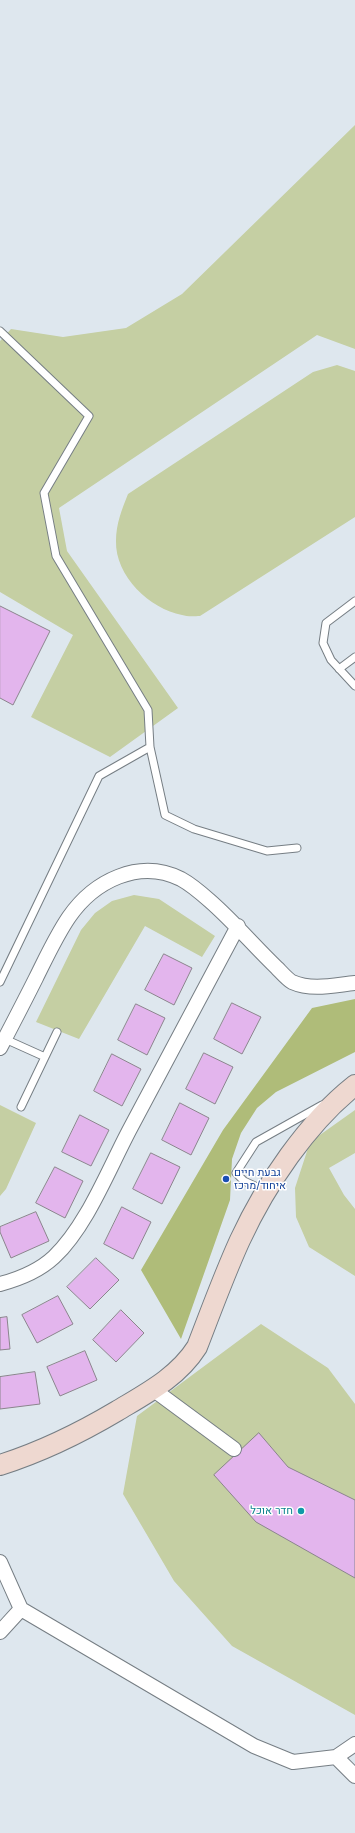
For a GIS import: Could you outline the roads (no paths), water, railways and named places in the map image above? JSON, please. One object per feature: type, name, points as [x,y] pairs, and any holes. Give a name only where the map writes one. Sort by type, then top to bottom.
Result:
[{"type":"street","points":[[2,1044],[57,936],[70,916],[96,888],[113,878],[131,872],[148,871],[165,873],[181,879],[197,890],[238,926],[260,952],[292,981],[311,987],[355,983]]},
{"type":"street","points":[[0,1284],[36,1271],[54,1257],[72,1236],[98,1192],[238,926]]},
{"type":"street","points":[[0,1465],[30,1456],[93,1425],[154,1390],[188,1361],[197,1347],[240,1240],[266,1191],[313,1126],[351,1088]]},
{"type":"street","points":[[154,1390],[234,1449]]},
{"type":"street","points":[[0,1562],[21,1609],[254,1746],[293,1762],[336,1757],[355,1744]]},
{"type":"street","points":[[0,1632],[21,1609]]},
{"type":"street","points":[[336,1757],[355,1776]]},
{"type":"lane","points":[[0,331],[89,416],[44,493],[56,556],[148,710],[150,747],[165,815],[194,829],[267,851],[297,848]]},
{"type":"lane","points":[[355,601],[326,623],[324,643],[331,660],[355,686]]},
{"type":"lane","points":[[339,670],[355,657]]},
{"type":"lane","points":[[0,982],[99,776],[150,747]]},
{"type":"lane","points":[[21,1107],[57,1032]]},
{"type":"lane","points":[[2,1044],[45,1057]]},
{"type":"lane","points":[[266,1191],[244,1181],[236,1173],[256,1142],[351,1088]]},
{"type":"place","name":"גבעת חיים איחוד/מרכז","points":[[226,1179]]},
{"type":"place","name":"חדר אוכל","points":[[301,1511]]}]
